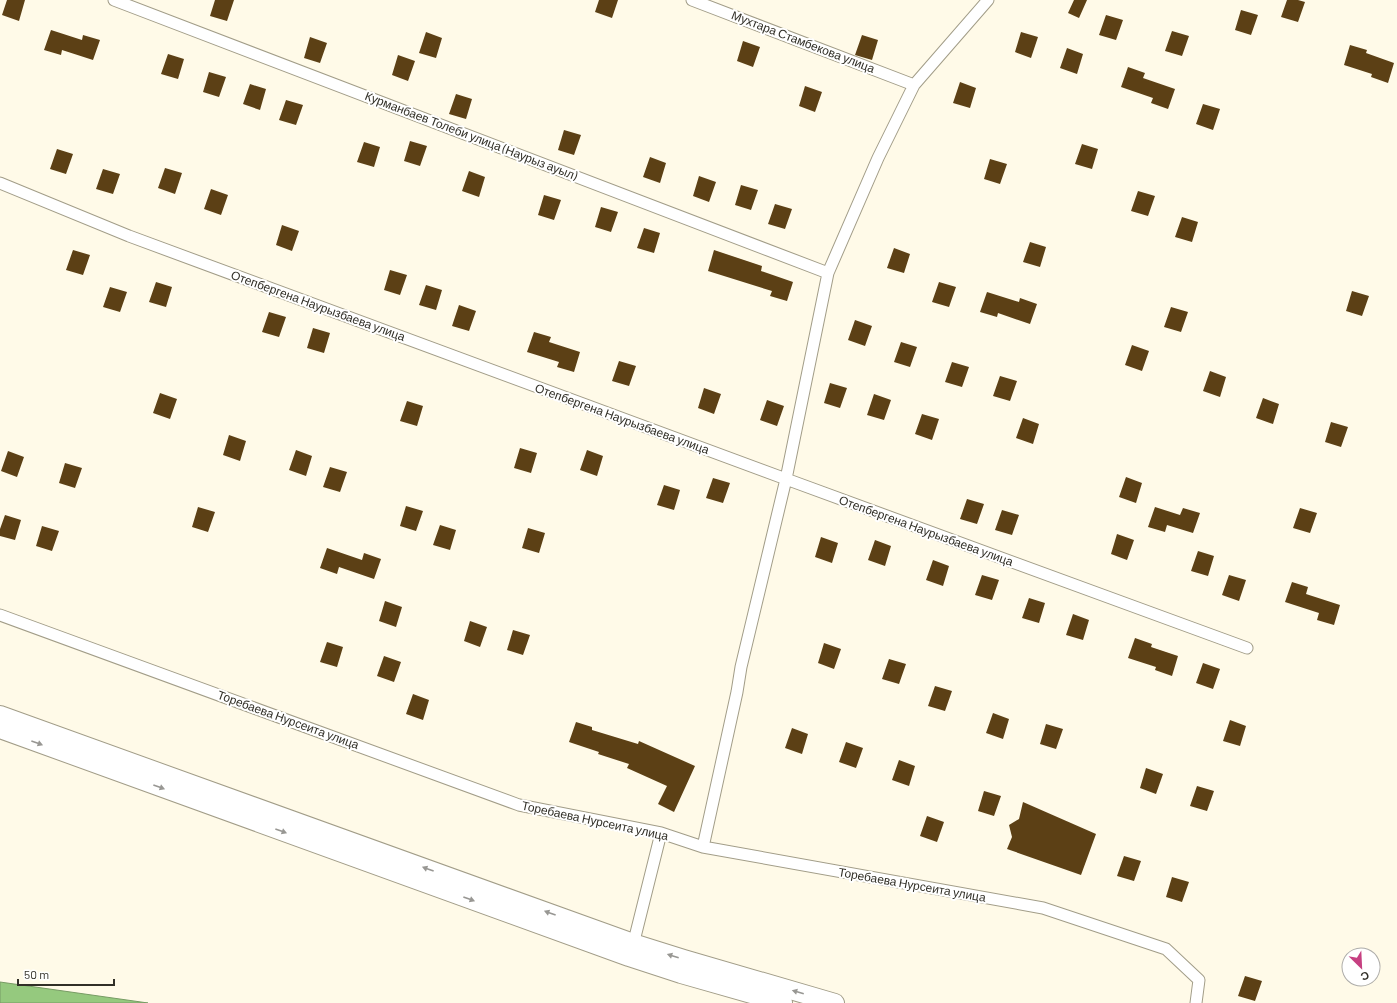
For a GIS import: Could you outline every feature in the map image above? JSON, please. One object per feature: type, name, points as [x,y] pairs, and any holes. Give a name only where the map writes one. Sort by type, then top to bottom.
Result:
[{"type":"highway","points":[[0,715],[631,950],[681,974],[783,1003]]},
{"type":"highway","points":[[0,729],[631,950],[684,959],[835,1003]]},
{"type":"street","name":"Курманбаев Толеби улица (Наурыз ауыл)","points":[[114,0],[828,273]]},
{"type":"street","name":"Мухтара Стамбекова улица","points":[[692,0],[914,85]]},
{"type":"street","points":[[703,847],[737,692],[741,666],[786,479],[828,273],[878,158],[914,85],[988,0]]},
{"type":"street","name":"Отепбергена Наурызбаева улица","points":[[0,183],[130,236],[1247,648]]},
{"type":"street","name":"Торебаева Нурсеита улица","points":[[0,615],[519,805],[661,833],[703,847],[1043,908],[1166,949],[1199,980],[1196,1003]]},
{"type":"street","points":[[631,950],[661,833]]},
{"type":"shaded area","points":[[0,982],[148,1003],[0,1003]]},
{"type":"building","points":[[7,0],[25,0],[19,21],[2,15]]},
{"type":"building","points":[[215,0],[234,0],[227,21],[210,16]]},
{"type":"building","points":[[599,0],[618,0],[612,18],[595,12]]},
{"type":"building","points":[[1074,0],[1087,0],[1079,18],[1068,13]]},
{"type":"building","points":[[1287,0],[1298,0],[1305,2],[1298,22],[1281,17]]},
{"type":"building","points":[[1241,10],[1258,15],[1251,35],[1235,30]]},
{"type":"building","points":[[1106,15],[1123,20],[1116,40],[1099,35]]},
{"type":"building","points":[[51,30],[82,40],[83,35],[100,40],[93,60],[62,50],[61,55],[44,50]]},
{"type":"building","points":[[1172,31],[1189,36],[1182,56],[1165,51]]},
{"type":"building","points":[[426,32],[442,38],[436,58],[419,53]]},
{"type":"building","points":[[1021,32],[1038,37],[1031,58],[1015,52]]},
{"type":"building","points":[[862,35],[878,40],[872,60],[855,55]]},
{"type":"building","points":[[310,37],[327,43],[320,63],[304,58]]},
{"type":"building","points":[[743,41],[760,47],[753,67],[737,61]]},
{"type":"building","points":[[1350,45],[1367,50],[1366,53],[1394,63],[1388,83],[1371,77],[1372,74],[1344,65]]},
{"type":"building","points":[[1067,48],[1083,54],[1077,74],[1060,68]]},
{"type":"building","points":[[168,54],[184,59],[178,79],[161,74]]},
{"type":"building","points":[[398,55],[415,61],[408,81],[392,75]]},
{"type":"building","points":[[1128,67],[1145,73],[1143,78],[1175,89],[1168,109],[1151,103],[1153,98],[1121,87]]},
{"type":"building","points":[[209,72],[226,77],[219,97],[203,92]]},
{"type":"building","points":[[960,82],[976,88],[970,108],[953,103]]},
{"type":"building","points":[[250,84],[266,89],[260,110],[243,104]]},
{"type":"building","points":[[805,86],[822,92],[815,112],[799,106]]},
{"type":"building","points":[[456,94],[472,99],[466,119],[449,114]]},
{"type":"building","points":[[286,100],[303,105],[296,125],[279,120]]},
{"type":"building","points":[[1203,104],[1220,109],[1213,130],[1196,124]]},
{"type":"building","points":[[564,130],[581,135],[574,155],[558,150]]},
{"type":"building","points":[[410,141],[427,146],[420,166],[404,161]]},
{"type":"building","points":[[364,142],[380,147],[374,167],[357,162]]},
{"type":"building","points":[[1082,144],[1098,149],[1092,169],[1075,164]]},
{"type":"building","points":[[57,149],[73,154],[66,174],[50,169]]},
{"type":"building","points":[[650,157],[666,163],[660,183],[643,177]]},
{"type":"building","points":[[990,159],[1007,164],[1000,184],[984,179]]},
{"type":"building","points":[[165,168],[182,173],[175,194],[158,188]]},
{"type":"building","points":[[103,169],[120,174],[113,194],[96,189]]},
{"type":"building","points":[[469,171],[485,177],[479,197],[462,191]]},
{"type":"building","points":[[699,176],[716,182],[709,202],[693,196]]},
{"type":"building","points":[[741,185],[758,190],[751,210],[735,205]]},
{"type":"building","points":[[211,189],[228,195],[221,215],[204,209]]},
{"type":"building","points":[[1138,191],[1155,196],[1148,216],[1131,211]]},
{"type":"building","points":[[544,195],[561,200],[554,220],[538,215]]},
{"type":"building","points":[[775,204],[792,209],[785,229],[768,224]]},
{"type":"building","points":[[601,207],[618,212],[611,232],[595,227]]},
{"type":"building","points":[[1182,217],[1198,222],[1192,242],[1175,237]]},
{"type":"building","points":[[282,225],[299,231],[292,251],[276,245]]},
{"type":"building","points":[[644,228],[660,233],[654,253],[637,248]]},
{"type":"building","points":[[1030,242],[1046,247],[1040,267],[1023,262]]},
{"type":"building","points":[[894,248],[910,254],[904,273],[887,268]]},
{"type":"building","points":[[73,250],[90,255],[83,275],[66,270]]},
{"type":"building","points":[[714,250],[762,266],[761,271],[793,282],[787,301],[770,296],[772,291],[708,271]]},
{"type":"building","points":[[390,270],[407,275],[400,295],[384,290]]},
{"type":"building","points":[[156,282],[172,287],[166,307],[149,302]]},
{"type":"building","points":[[939,282],[956,287],[949,307],[932,302]]},
{"type":"building","points":[[426,285],[442,290],[436,310],[419,305]]},
{"type":"building","points":[[110,287],[127,292],[120,312],[103,307]]},
{"type":"building","points":[[1352,291],[1369,296],[1362,316],[1346,311]]},
{"type":"building","points":[[987,292],[1019,302],[1020,298],[1037,304],[1030,324],[998,313],[997,317],[980,312]]},
{"type":"building","points":[[459,305],[476,311],[469,331],[452,326]]},
{"type":"building","points":[[1171,307],[1188,312],[1181,332],[1164,327]]},
{"type":"building","points":[[269,312],[286,317],[279,337],[262,332]]},
{"type":"building","points":[[855,320],[872,326],[865,346],[848,340]]},
{"type":"building","points":[[313,328],[330,333],[324,353],[307,348]]},
{"type":"building","points":[[534,332],[551,337],[549,342],[580,352],[574,372],[557,367],[559,362],[527,352]]},
{"type":"building","points":[[901,342],[917,347],[910,367],[894,362]]},
{"type":"building","points":[[1132,345],[1149,351],[1142,371],[1125,365]]},
{"type":"building","points":[[619,361],[636,366],[629,386],[612,381]]},
{"type":"building","points":[[952,362],[969,367],[962,387],[945,382]]},
{"type":"building","points":[[1210,371],[1226,377],[1220,397],[1203,391]]},
{"type":"building","points":[[1000,376],[1017,381],[1010,401],[993,396]]},
{"type":"building","points":[[830,383],[847,388],[840,408],[824,403]]},
{"type":"building","points":[[704,388],[721,394],[714,414],[698,408]]},
{"type":"building","points":[[160,393],[177,399],[170,419],[153,413]]},
{"type":"building","points":[[874,394],[891,400],[884,420],[867,415]]},
{"type":"building","points":[[1263,398],[1279,404],[1273,424],[1256,418]]},
{"type":"building","points":[[767,400],[784,406],[777,426],[760,420]]},
{"type":"building","points":[[407,401],[423,406],[417,426],[400,421]]},
{"type":"building","points":[[922,414],[939,419],[932,440],[915,434]]},
{"type":"building","points":[[1023,418],[1039,424],[1033,444],[1016,438]]},
{"type":"building","points":[[1331,422],[1348,427],[1341,447],[1325,442]]},
{"type":"building","points":[[229,435],[246,441],[240,461],[223,455]]},
{"type":"building","points":[[520,448],[537,453],[531,473],[514,468]]},
{"type":"building","points":[[296,450],[312,456],[306,476],[289,470]]},
{"type":"building","points":[[587,450],[603,456],[597,476],[580,470]]},
{"type":"building","points":[[8,451],[24,457],[17,477],[1,471]]},
{"type":"building","points":[[65,463],[82,468],[75,488],[59,483]]},
{"type":"building","points":[[330,467],[347,472],[340,492],[323,487]]},
{"type":"building","points":[[1126,477],[1142,483],[1136,503],[1119,497]]},
{"type":"building","points":[[713,478],[730,483],[723,503],[706,498]]},
{"type":"building","points":[[664,485],[680,490],[674,510],[657,505]]},
{"type":"building","points":[[967,499],[984,504],[977,524],[960,519]]},
{"type":"building","points":[[406,506],[423,511],[416,531],[400,526]]},
{"type":"building","points":[[198,507],[215,512],[208,532],[192,527]]},
{"type":"building","points":[[1155,507],[1180,515],[1183,508],[1200,513],[1193,533],[1167,525],[1165,532],[1148,527]]},
{"type":"building","points":[[1300,508],[1317,513],[1310,533],[1293,528]]},
{"type":"building","points":[[1002,510],[1019,515],[1012,535],[995,530]]},
{"type":"building","points":[[5,515],[21,520],[15,540],[0,536],[0,529]]},
{"type":"building","points":[[440,525],[456,530],[450,550],[433,545]]},
{"type":"building","points":[[42,526],[59,531],[52,551],[36,546]]},
{"type":"building","points":[[528,528],[545,533],[539,553],[522,548]]},
{"type":"building","points":[[1117,534],[1134,540],[1127,560],[1111,554]]},
{"type":"building","points":[[821,537],[838,543],[832,563],[815,557]]},
{"type":"building","points":[[875,540],[891,546],[885,566],[868,560]]},
{"type":"building","points":[[327,548],[362,560],[364,553],[381,559],[374,579],[339,567],[337,574],[320,568]]},
{"type":"building","points":[[1198,551],[1214,556],[1208,576],[1191,571]]},
{"type":"building","points":[[933,560],[949,566],[943,586],[926,580]]},
{"type":"building","points":[[982,575],[999,580],[992,600],[975,595]]},
{"type":"building","points":[[1229,575],[1246,580],[1239,601],[1222,595]]},
{"type":"building","points":[[1292,582],[1308,587],[1306,594],[1340,605],[1334,625],[1317,620],[1319,613],[1285,602]]},
{"type":"building","points":[[1029,598],[1045,603],[1039,623],[1022,618]]},
{"type":"building","points":[[385,601],[402,607],[396,627],[379,621]]},
{"type":"building","points":[[1073,614],[1089,620],[1083,640],[1066,635]]},
{"type":"building","points":[[470,621],[487,627],[480,647],[464,641]]},
{"type":"building","points":[[513,630],[530,635],[523,655],[507,650]]},
{"type":"building","points":[[1135,638],[1152,644],[1151,647],[1178,656],[1172,676],[1155,670],[1156,667],[1128,658]]},
{"type":"building","points":[[327,642],[343,647],[337,667],[320,662]]},
{"type":"building","points":[[824,643],[841,649],[834,669],[818,663]]},
{"type":"building","points":[[384,656],[401,662],[394,682],[377,676]]},
{"type":"building","points":[[889,659],[906,664],[899,684],[882,679]]},
{"type":"building","points":[[1203,663],[1220,669],[1213,689],[1196,683]]},
{"type":"building","points":[[935,686],[952,691],[945,711],[928,706]]},
{"type":"building","points":[[413,694],[429,700],[423,720],[406,714]]},
{"type":"building","points":[[993,713],[1009,719],[1003,739],[986,733]]},
{"type":"building","points":[[1230,720],[1246,726],[1240,746],[1223,741]]},
{"type":"building","points":[[576,722],[592,727],[592,730],[638,744],[639,741],[695,766],[674,812],[658,804],[667,786],[627,768],[629,764],[598,754],[599,752],[569,742]]},
{"type":"building","points":[[1046,724],[1063,729],[1056,749],[1040,744]]},
{"type":"building","points":[[792,728],[808,734],[802,754],[785,748]]},
{"type":"building","points":[[846,742],[863,748],[856,768],[839,762]]},
{"type":"building","points":[[899,760],[915,766],[909,786],[892,780]]},
{"type":"building","points":[[1146,768],[1163,774],[1156,794],[1140,788]]},
{"type":"building","points":[[1197,786],[1214,791],[1207,811],[1190,806]]},
{"type":"building","points":[[984,791],[1001,796],[994,816],[978,811]]},
{"type":"building","points":[[1023,802],[1096,834],[1081,875],[1007,849],[1012,837],[1009,825],[1019,819]]},
{"type":"building","points":[[927,816],[944,822],[937,842],[920,836]]},
{"type":"building","points":[[1124,856],[1141,861],[1134,881],[1117,876]]},
{"type":"building","points":[[1172,877],[1189,882],[1182,902],[1166,897]]},
{"type":"building","points":[[1245,976],[1262,981],[1255,1001],[1238,996]]}]
